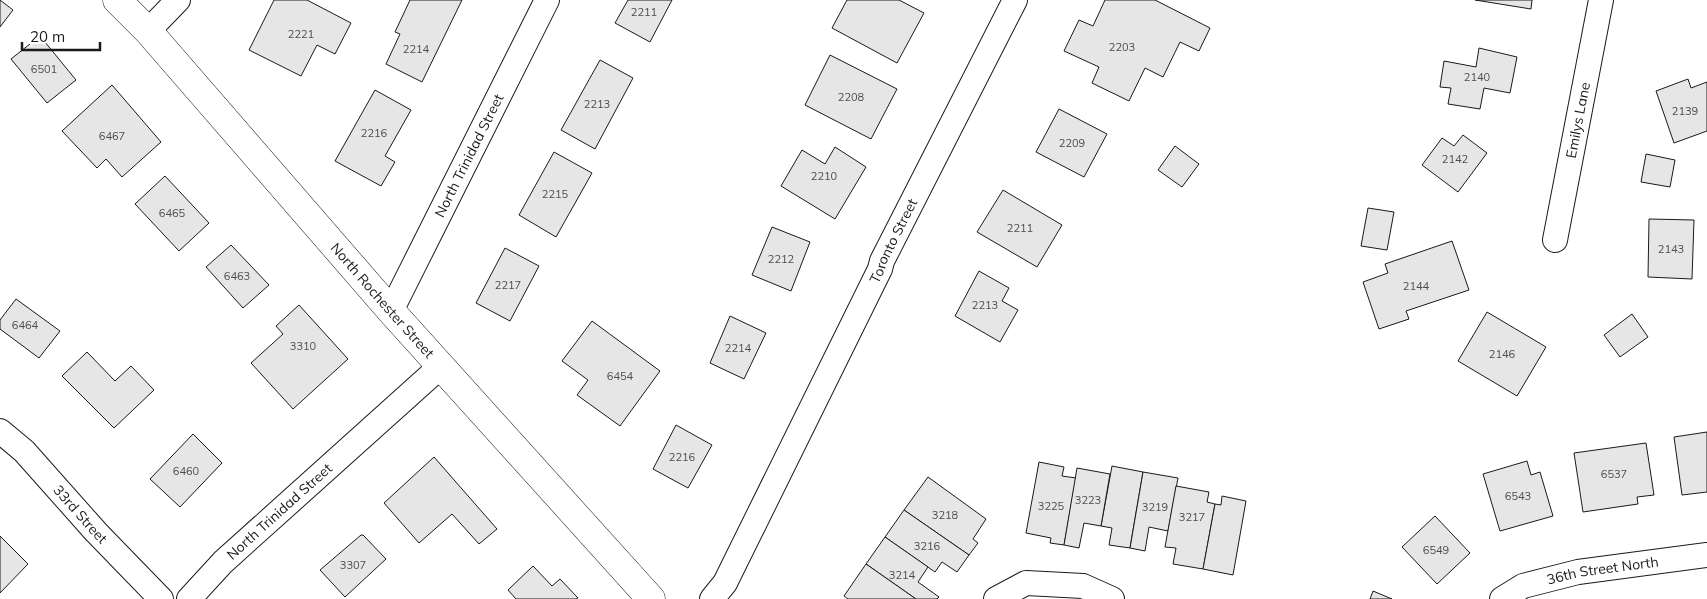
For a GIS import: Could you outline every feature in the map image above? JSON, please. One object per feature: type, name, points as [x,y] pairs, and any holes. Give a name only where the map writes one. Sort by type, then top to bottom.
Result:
[{"type":"street","name":"North Rochester Street","points":[[117,0],[148,31],[391,310],[651,599]]},
{"type":"street","points":[[148,31],[178,0]]},
{"type":"street","name":"North Trinidad Street","points":[[391,310],[548,0]]},
{"type":"street","name":"Toronto Street","points":[[712,599],[725,583],[880,269],[882,261],[1015,0]]},
{"type":"street","name":"Emilys Lane","points":[[1555,240],[1601,0]]},
{"type":"street","name":"North Trinidad Street","points":[[189,599],[223,562],[441,366]]},
{"type":"street","name":"33rd Street","points":[[0,431],[24,451],[96,532],[161,599]]},
{"type":"street","name":"36th Street North","points":[[1502,599],[1523,586],[1578,572],[1707,555]]},
{"type":"street","points":[[996,599],[1026,583],[1083,586],[1112,599]]},
{"type":"building","points":[[0,0],[13,10],[0,27]]},
{"type":"building","points":[[274,0],[307,0],[351,23],[335,54],[317,45],[301,76],[249,50]]},
{"type":"building","points":[[410,0],[462,0],[422,82],[386,64],[400,34],[395,32]]},
{"type":"building","points":[[628,0],[672,0],[650,42],[615,23]]},
{"type":"building","points":[[847,0],[899,0],[924,13],[897,63],[832,28]]},
{"type":"building","points":[[1105,0],[1155,0],[1210,28],[1199,51],[1180,42],[1163,77],[1145,68],[1129,101],[1092,83],[1099,67],[1064,51],[1079,20],[1093,26]]},
{"type":"building","points":[[1475,0],[1532,0],[1531,9]]},
{"type":"building","points":[[40,36],[76,80],[47,103],[11,59]]},
{"type":"building","points":[[1479,48],[1517,57],[1510,93],[1484,88],[1480,109],[1448,104],[1451,88],[1440,87],[1444,61],[1476,67]]},
{"type":"building","points":[[830,55],[897,89],[871,139],[805,105]]},
{"type":"building","points":[[600,60],[633,78],[595,149],[561,130]]},
{"type":"building","points":[[1688,79],[1691,88],[1707,82],[1707,131],[1674,143],[1656,91]]},
{"type":"building","points":[[112,85],[161,142],[122,177],[106,159],[97,168],[62,131]]},
{"type":"building","points":[[375,90],[411,110],[385,156],[395,162],[381,186],[335,161]]},
{"type":"building","points":[[1059,109],[1107,134],[1084,177],[1036,152]]},
{"type":"building","points":[[1463,135],[1487,153],[1458,192],[1422,165],[1442,138],[1454,146]]},
{"type":"building","points":[[1175,146],[1199,164],[1182,187],[1158,170]]},
{"type":"building","points":[[835,147],[866,167],[835,219],[781,186],[802,150],[825,164]]},
{"type":"building","points":[[554,152],[592,173],[556,237],[519,215]]},
{"type":"building","points":[[1646,154],[1675,160],[1670,187],[1641,182]]},
{"type":"building","points":[[165,176],[209,223],[179,251],[135,204]]},
{"type":"building","points":[[1003,190],[1062,225],[1037,267],[977,232]]},
{"type":"building","points":[[1368,208],[1394,212],[1387,250],[1361,246]]},
{"type":"building","points":[[1649,219],[1694,220],[1692,279],[1648,277]]},
{"type":"building","points":[[772,227],[810,242],[791,291],[752,275]]},
{"type":"building","points":[[1452,241],[1469,290],[1406,311],[1409,319],[1379,329],[1363,282],[1388,273],[1385,264]]},
{"type":"building","points":[[231,245],[269,285],[243,308],[206,267]]},
{"type":"building","points":[[505,248],[539,266],[510,321],[476,303]]},
{"type":"building","points":[[979,271],[1009,288],[1002,301],[1018,310],[1000,342],[955,316]]},
{"type":"building","points":[[16,299],[60,331],[39,358],[0,329],[0,320]]},
{"type":"building","points":[[299,305],[348,359],[293,409],[251,363],[283,334],[276,326]]},
{"type":"building","points":[[1487,312],[1546,347],[1517,396],[1458,361]]},
{"type":"building","points":[[1632,314],[1648,337],[1620,357],[1604,335]]},
{"type":"building","points":[[730,316],[766,333],[744,379],[710,363]]},
{"type":"building","points":[[592,321],[660,371],[620,426],[577,395],[588,380],[562,361]]},
{"type":"building","points":[[87,352],[115,381],[131,366],[154,390],[114,428],[62,376]]},
{"type":"building","points":[[676,425],[712,445],[688,488],[653,469]]},
{"type":"building","points":[[1707,432],[1707,492],[1682,495],[1674,437]]},
{"type":"building","points":[[193,434],[222,463],[180,507],[150,479]]},
{"type":"building","points":[[1646,443],[1654,495],[1637,497],[1638,504],[1583,512],[1574,453]]},
{"type":"building","points":[[434,457],[497,529],[479,544],[452,514],[419,543],[384,503]]},
{"type":"building","points":[[1527,461],[1531,475],[1540,472],[1553,516],[1500,531],[1483,474]]},
{"type":"building","points":[[1039,462],[1064,467],[1062,476],[1076,478],[1064,545],[1050,543],[1051,538],[1026,533]]},
{"type":"building","points":[[1112,466],[1143,472],[1130,548],[1109,545],[1112,528],[1101,526]]},
{"type":"building","points":[[1077,468],[1110,474],[1101,526],[1084,523],[1079,548],[1064,545]]},
{"type":"building","points":[[1143,472],[1178,478],[1168,531],[1149,527],[1145,551],[1130,548]]},
{"type":"building","points":[[928,477],[986,519],[973,539],[978,543],[969,555],[904,510]]},
{"type":"building","points":[[1176,486],[1209,492],[1207,502],[1215,504],[1203,569],[1173,564],[1176,548],[1165,547]]},
{"type":"building","points":[[1222,496],[1246,501],[1233,575],[1203,569],[1215,504],[1221,505]]},
{"type":"building","points":[[904,510],[969,555],[957,572],[942,562],[935,572],[885,537]]},
{"type":"building","points":[[1435,516],[1470,553],[1437,584],[1402,547]]},
{"type":"building","points":[[361,535],[386,559],[345,597],[320,570]]},
{"type":"building","points":[[0,536],[28,564],[0,593]]},
{"type":"building","points":[[885,537],[928,567],[918,582],[939,597],[937,599],[916,599],[866,564]]},
{"type":"building","points":[[866,564],[916,599],[848,599],[844,596]]},
{"type":"building","points":[[533,566],[552,586],[560,579],[578,598],[516,599],[508,590]]},
{"type":"building","points":[[1373,591],[1392,599],[1370,599]]}]
